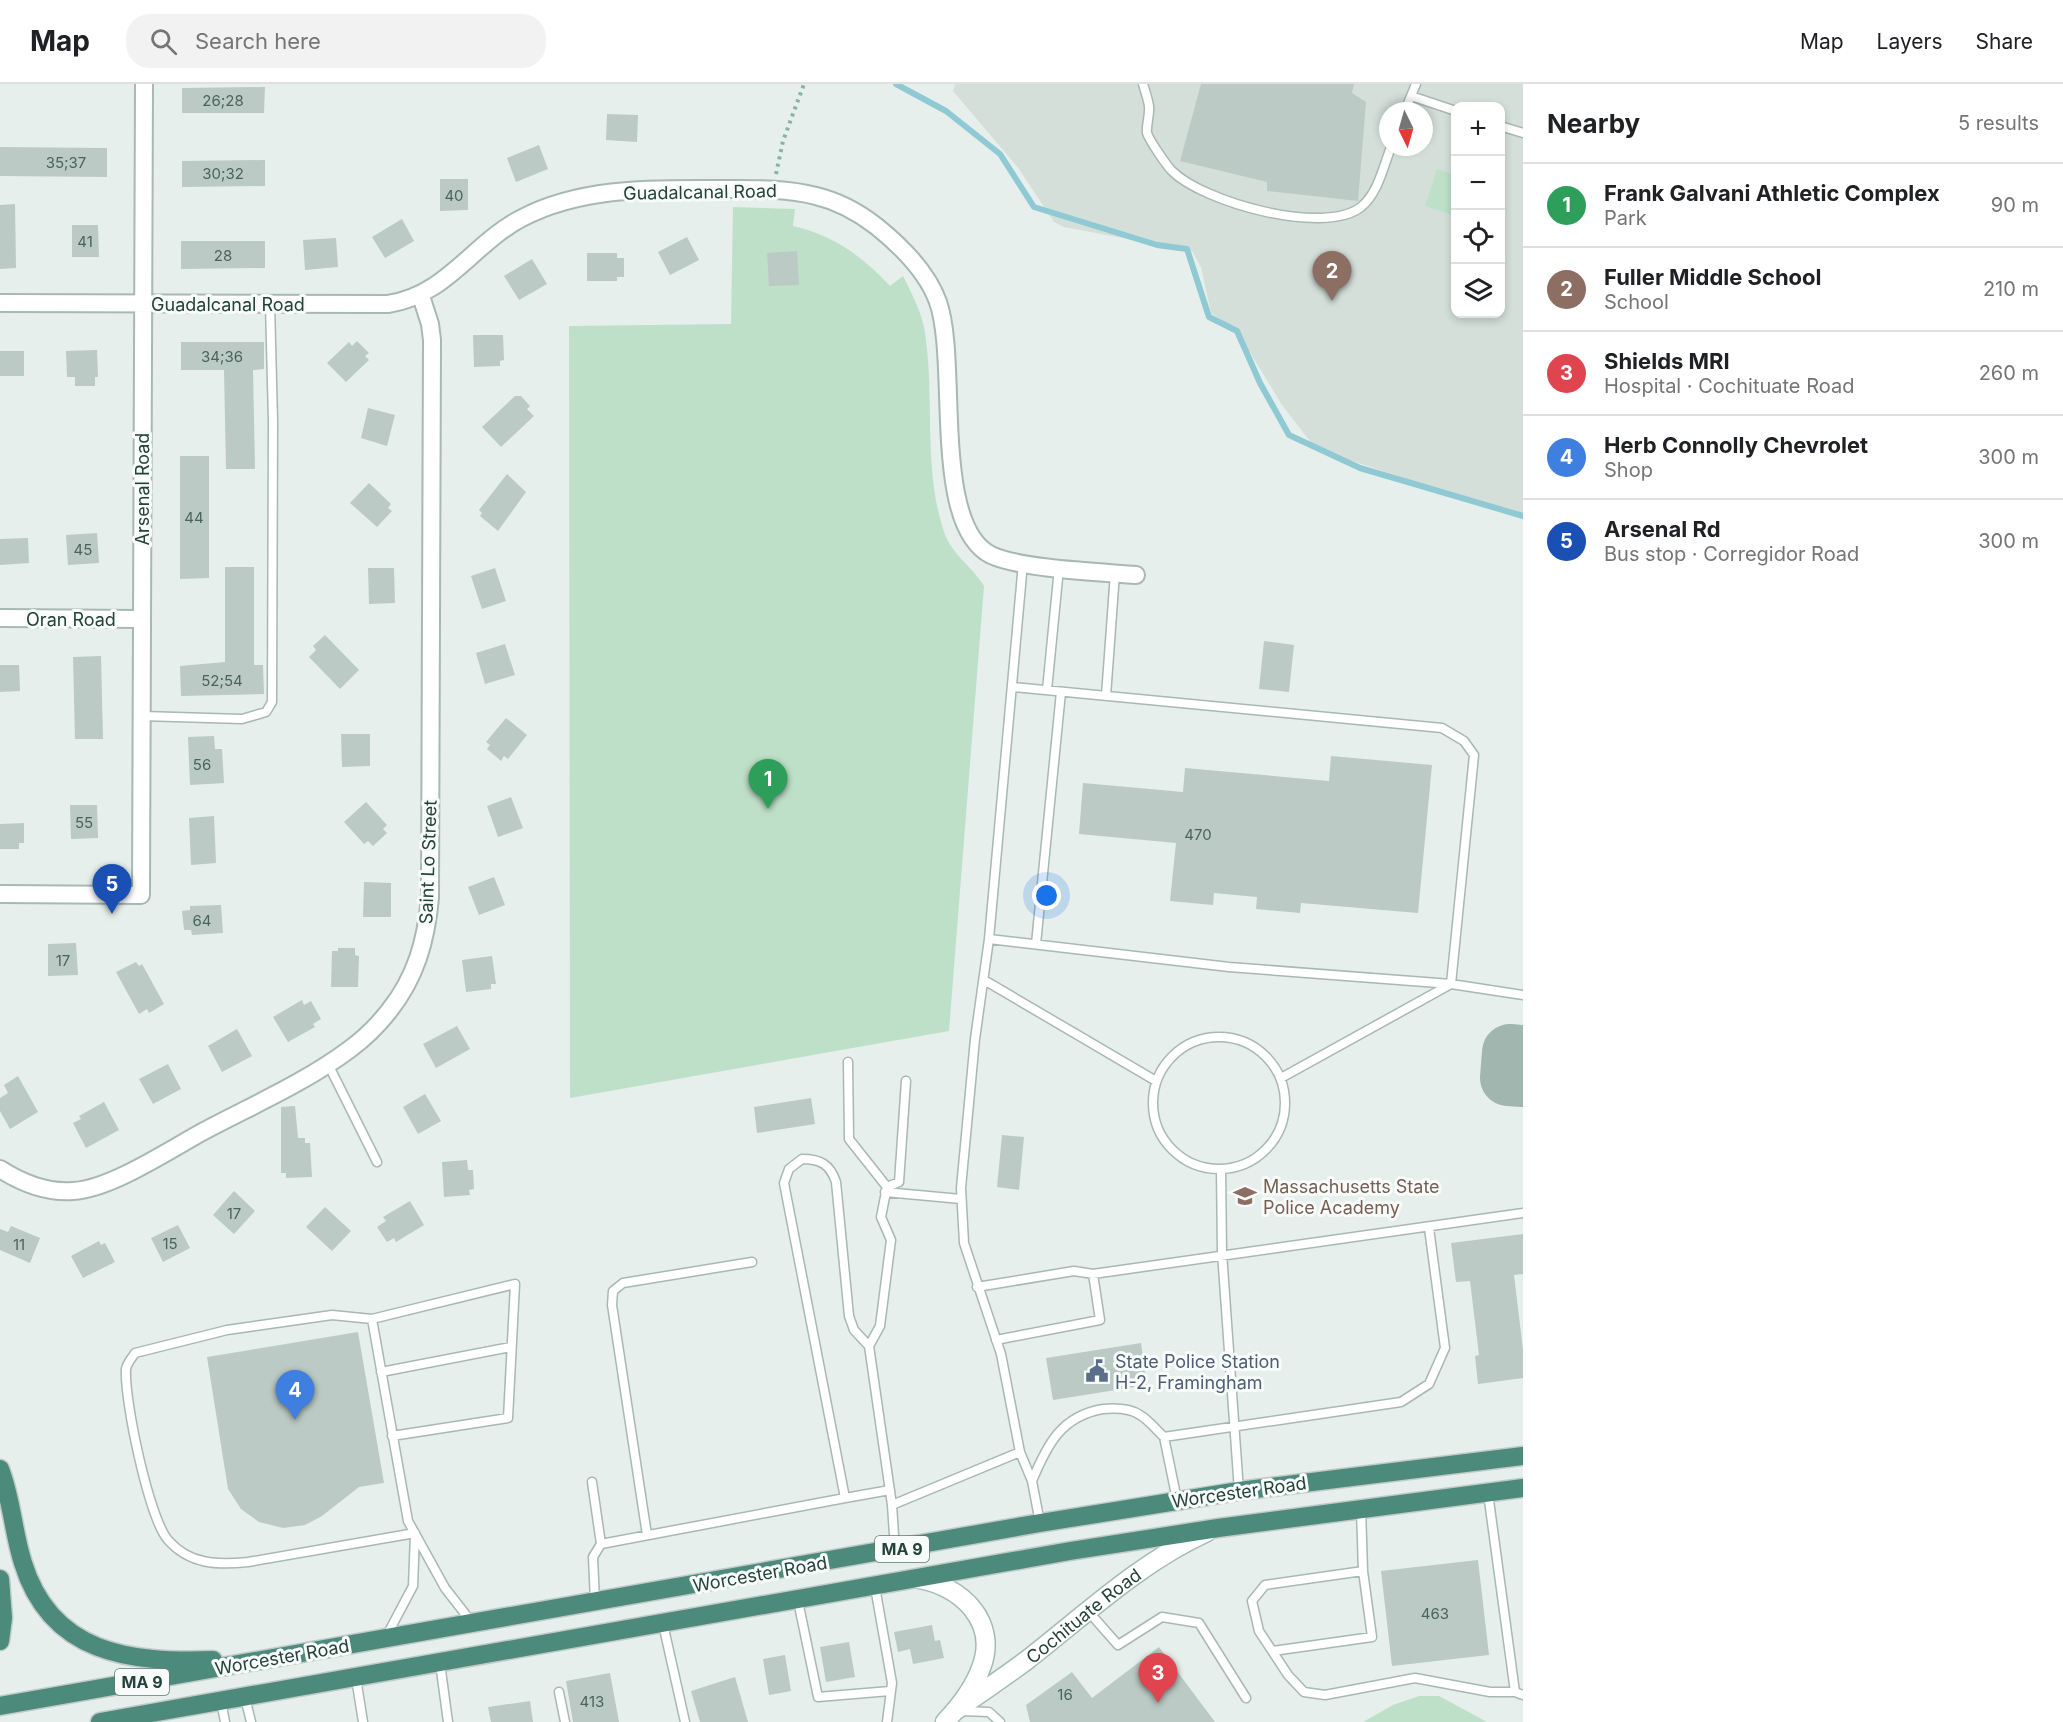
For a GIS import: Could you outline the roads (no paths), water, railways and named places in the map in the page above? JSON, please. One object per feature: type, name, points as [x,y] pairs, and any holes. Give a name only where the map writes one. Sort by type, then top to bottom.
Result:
[{"type":"highway","name":"Worcester Road","points":[[0,1706],[1177,1500],[1523,1456]]},
{"type":"highway","points":[[0,1469],[12,1508],[22,1562],[32,1586],[62,1627],[82,1641],[109,1653],[139,1659],[171,1661],[284,1657]]},
{"type":"highway","name":"Worcester Road","points":[[100,1722],[162,1717],[221,1701],[1218,1528],[1523,1488]]},
{"type":"highway","points":[[0,1641],[1,1588]]},
{"type":"main road","name":"Cochituate Road","points":[[950,1716],[1027,1660],[1157,1559],[1218,1528]]},
{"type":"main road","points":[[919,1579],[932,1581],[961,1596],[973,1606],[982,1628],[985,1653],[982,1667],[950,1716]]},
{"type":"street","name":"Arsenal Road","points":[[0,894],[141,895],[144,84]]},
{"type":"street","name":"Guadalcanal Road","points":[[0,303],[388,304],[421,296],[436,288],[501,231],[547,207],[601,194],[636,190],[773,190],[818,196],[856,213],[904,250],[928,282],[937,300],[947,342],[951,456],[965,526],[972,540],[993,556],[1023,563],[1136,575]]},
{"type":"street","name":"Saint Lo Street","points":[[0,1170],[31,1185],[51,1190],[73,1191],[93,1188],[328,1064],[372,1031],[403,993],[415,970],[428,923],[432,340],[430,324],[421,296]]},
{"type":"street","name":"Oran Road","points":[[0,618],[142,619]]},
{"type":"lane","points":[[1143,84],[1149,106],[1147,135],[1172,171],[1206,193],[1245,208],[1290,216],[1329,218],[1346,215],[1360,208],[1374,194],[1388,156]]},
{"type":"lane","points":[[1409,102],[1416,84]]},
{"type":"lane","points":[[1412,96],[1451,110]]},
{"type":"lane","points":[[1505,128],[1523,133]]},
{"type":"lane","points":[[142,716],[242,718],[266,712],[272,702],[273,421],[270,304]]},
{"type":"lane","points":[[1023,563],[989,939],[975,1039],[961,1199],[964,1243],[996,1340],[1020,1452],[1032,1481],[1040,1523]]},
{"type":"lane","points":[[1047,690],[1059,567]]},
{"type":"lane","points":[[1106,696],[1114,573]]},
{"type":"lane","points":[[1013,687],[1442,729],[1464,741],[1474,755],[1473,781],[1451,984]]},
{"type":"lane","points":[[1036,944],[1061,692]]},
{"type":"lane","points":[[989,939],[1229,967],[1451,984],[1523,995]]},
{"type":"lane","points":[[984,980],[1156,1081]]},
{"type":"lane","points":[[1281,1078],[1451,984]]},
{"type":"lane","points":[[1229,1037],[1251,1045],[1269,1059],[1281,1078],[1286,1099],[1284,1120],[1275,1140],[1260,1155],[1242,1166],[1221,1170],[1199,1167],[1180,1157],[1165,1142],[1155,1123],[1152,1102],[1156,1081],[1167,1061],[1185,1046],[1206,1038],[1229,1037]]},
{"type":"lane","points":[[848,1062],[849,1139],[886,1190],[882,1217],[891,1240],[880,1326],[869,1346]]},
{"type":"lane","points":[[328,1064],[377,1162]]},
{"type":"lane","points":[[886,1190],[899,1182],[906,1081]]},
{"type":"lane","points":[[845,1498],[784,1184],[789,1169],[802,1159],[817,1159],[832,1170],[836,1182],[849,1316],[854,1330],[869,1346],[892,1504],[895,1550]]},
{"type":"lane","points":[[1221,1170],[1222,1254],[1232,1428],[1239,1491]]},
{"type":"lane","points":[[886,1190],[961,1199]]},
{"type":"lane","points":[[977,1287],[1074,1271],[1093,1274],[1523,1213]]},
{"type":"lane","points":[[1164,1437],[1401,1402],[1428,1384],[1445,1348],[1429,1228]]},
{"type":"lane","points":[[647,1535],[612,1305],[613,1290],[622,1283],[752,1262]]},
{"type":"lane","points":[[996,1340],[1100,1320],[1093,1274]]},
{"type":"lane","points":[[392,1436],[508,1418],[515,1284],[372,1319],[332,1316],[227,1330],[135,1353],[127,1365],[129,1407],[155,1519],[169,1541],[199,1562],[223,1564],[248,1562],[415,1533]]},
{"type":"lane","points":[[372,1319],[408,1521],[445,1588],[473,1624]]},
{"type":"lane","points":[[381,1372],[512,1347]]},
{"type":"lane","points":[[1032,1481],[1043,1453],[1056,1433],[1070,1421],[1091,1411],[1115,1408],[1139,1413],[1164,1437],[1177,1500]]},
{"type":"lane","points":[[892,1504],[1020,1452]]},
{"type":"lane","points":[[592,1482],[601,1544],[593,1557],[595,1603]]},
{"type":"lane","points":[[601,1544],[890,1490]]},
{"type":"lane","points":[[1363,1571],[1265,1586],[1252,1601],[1259,1631],[1287,1675],[1304,1692],[1325,1695],[1415,1678],[1490,1692],[1519,1694],[1488,1492]]},
{"type":"lane","points":[[1273,1651],[1372,1637],[1363,1571],[1360,1509]]},
{"type":"lane","points":[[384,1640],[413,1586],[415,1533]]},
{"type":"lane","points":[[875,1587],[892,1683],[888,1722]]},
{"type":"lane","points":[[798,1601],[818,1697],[890,1691]]},
{"type":"lane","points":[[1088,1611],[1118,1645],[1162,1617],[1199,1623],[1246,1698]]},
{"type":"lane","points":[[663,1624],[685,1722]]},
{"type":"lane","points":[[440,1663],[448,1722]]},
{"type":"lane","points":[[356,1677],[363,1722]]},
{"type":"lane","points":[[559,1692],[565,1722]]},
{"type":"lane","points":[[245,1697],[250,1722]]},
{"type":"lane","points":[[221,1701],[225,1722]]},
{"type":"lane","points":[[950,1716],[989,1712],[1000,1722]]},
{"type":"waterway","points":[[896,84],[946,111],[1000,154],[1034,207],[1157,245],[1187,249],[1209,317],[1237,331],[1260,383],[1289,435],[1360,468],[1523,516]]},
{"type":"place","name":"Fuller Middle School","points":[[1332,301]]},
{"type":"place","name":"Frank Galvani Athletic Complex","points":[[768,809]]},
{"type":"place","name":"Arsenal Rd","points":[[112,914]]},
{"type":"place","name":"Massachusetts State Police Academy","points":[[1245,1196]]},
{"type":"place","name":"State Police Station H-2, Framingham","points":[[1097,1371]]},
{"type":"place","name":"Herb Connolly Chevrolet","points":[[295,1420]]},
{"type":"place","name":"Shields MRI","points":[[1158,1703]]}]
